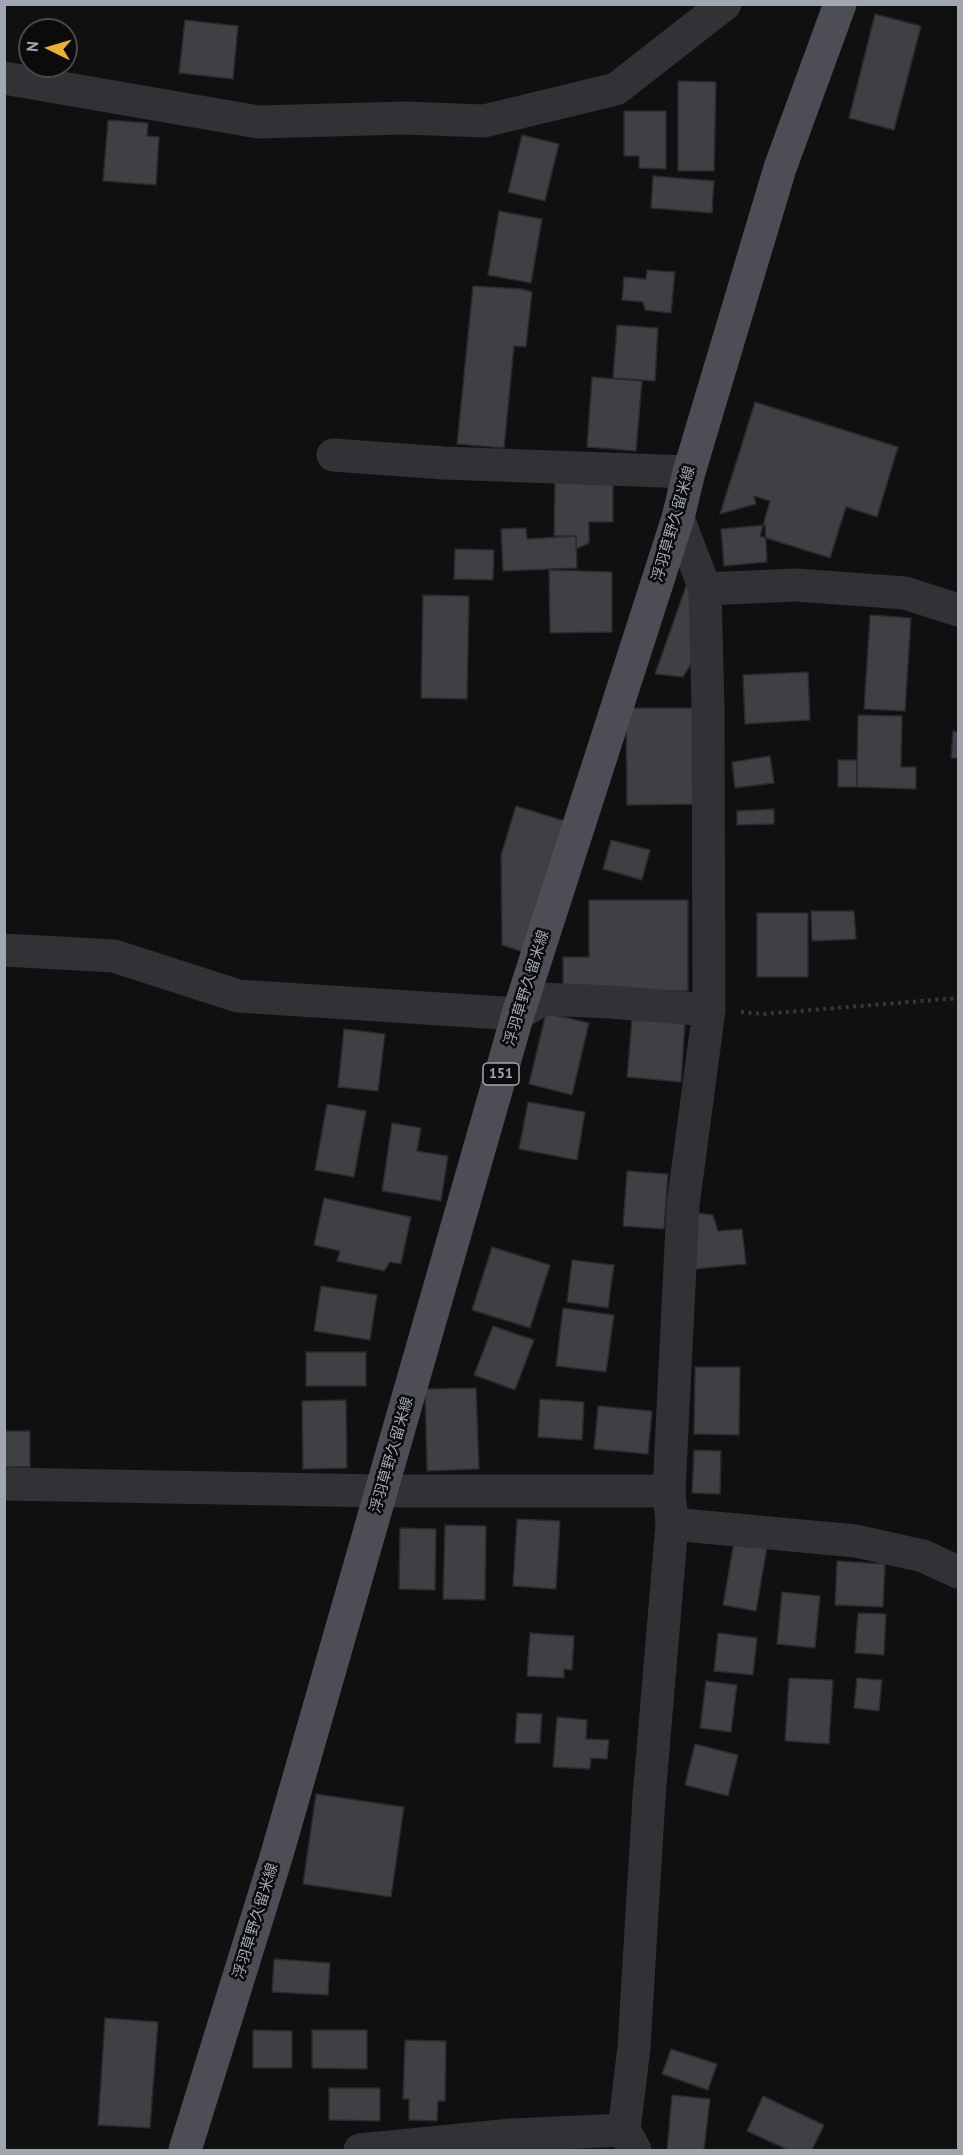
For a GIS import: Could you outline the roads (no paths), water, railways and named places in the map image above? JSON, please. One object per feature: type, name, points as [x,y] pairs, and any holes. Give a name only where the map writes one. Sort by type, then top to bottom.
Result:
[{"type":"main road","name":"浮羽草野久留米線","points":[[185,2151],[277,1854],[518,1014],[678,518],[689,472],[780,168],[833,11]]},
{"type":"street","points":[[4,78],[258,122],[405,118],[484,121],[616,89],[725,4]]},
{"type":"street","points":[[333,455],[453,463],[689,472]]},
{"type":"street","points":[[360,2151],[511,2135],[630,2140],[649,1797],[672,1524],[669,1491],[683,1205],[709,1010],[708,708],[705,589],[678,518]]},
{"type":"street","points":[[705,589],[796,585],[905,593],[958,610]]},
{"type":"street","points":[[4,950],[114,956],[238,996],[518,1014],[544,999],[709,1010]]},
{"type":"street","points":[[4,1484],[382,1491],[669,1491]]},
{"type":"street","points":[[672,1524],[856,1541],[923,1556],[958,1572]]}]
